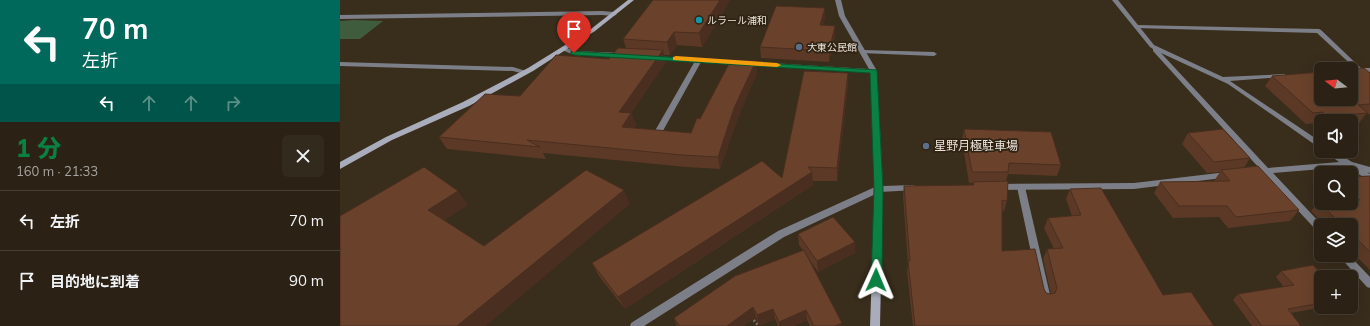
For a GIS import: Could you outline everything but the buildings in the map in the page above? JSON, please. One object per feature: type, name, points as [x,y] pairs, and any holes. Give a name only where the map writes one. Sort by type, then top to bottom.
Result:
[{"type":"street","points":[[340,166],[395,135],[467,104],[524,72],[564,49],[614,14],[631,0]]},
{"type":"street","points":[[838,0],[842,16],[874,71],[878,189],[875,326]]},
{"type":"street","points":[[1114,0],[1152,46],[1314,222]]},
{"type":"street","points":[[340,17],[602,12],[614,14]]},
{"type":"street","points":[[1137,27],[1319,30],[1360,70],[1370,70]]},
{"type":"street","points":[[1152,46],[1230,83],[1314,141]]},
{"type":"street","points":[[564,49],[574,53],[628,56]]},
{"type":"street","points":[[863,52],[934,54]]},
{"type":"street","points":[[644,57],[874,71]]},
{"type":"street","points":[[656,136],[699,60]]},
{"type":"street","points":[[340,64],[513,69],[524,72]]},
{"type":"street","points":[[1222,79],[1290,74]]},
{"type":"street","points":[[1338,158],[1370,178]]},
{"type":"street","points":[[989,188],[1134,186],[1266,171],[1347,164],[1370,170]]},
{"type":"street","points":[[1021,187],[1046,299]]},
{"type":"street","points":[[636,326],[781,234],[878,189],[918,188]]},
{"type":"street","points":[[1350,262],[1370,284]]},
{"type":"path","points":[[750,314],[759,326]]},
{"type":"green space","points":[[340,21],[383,21],[360,39],[340,39]]},
{"type":"slow traffic","points":[[676,58],[777,65]]},
{"type":"place","name":"ルラール浦和","points":[[699,20]]},
{"type":"place","name":"大東公民館","points":[[799,47]]},
{"type":"place","name":"星野月極駐車場","points":[[926,146]]},
{"type":"route","points":[[574,53],[874,71],[878,189],[876,280]]}]
